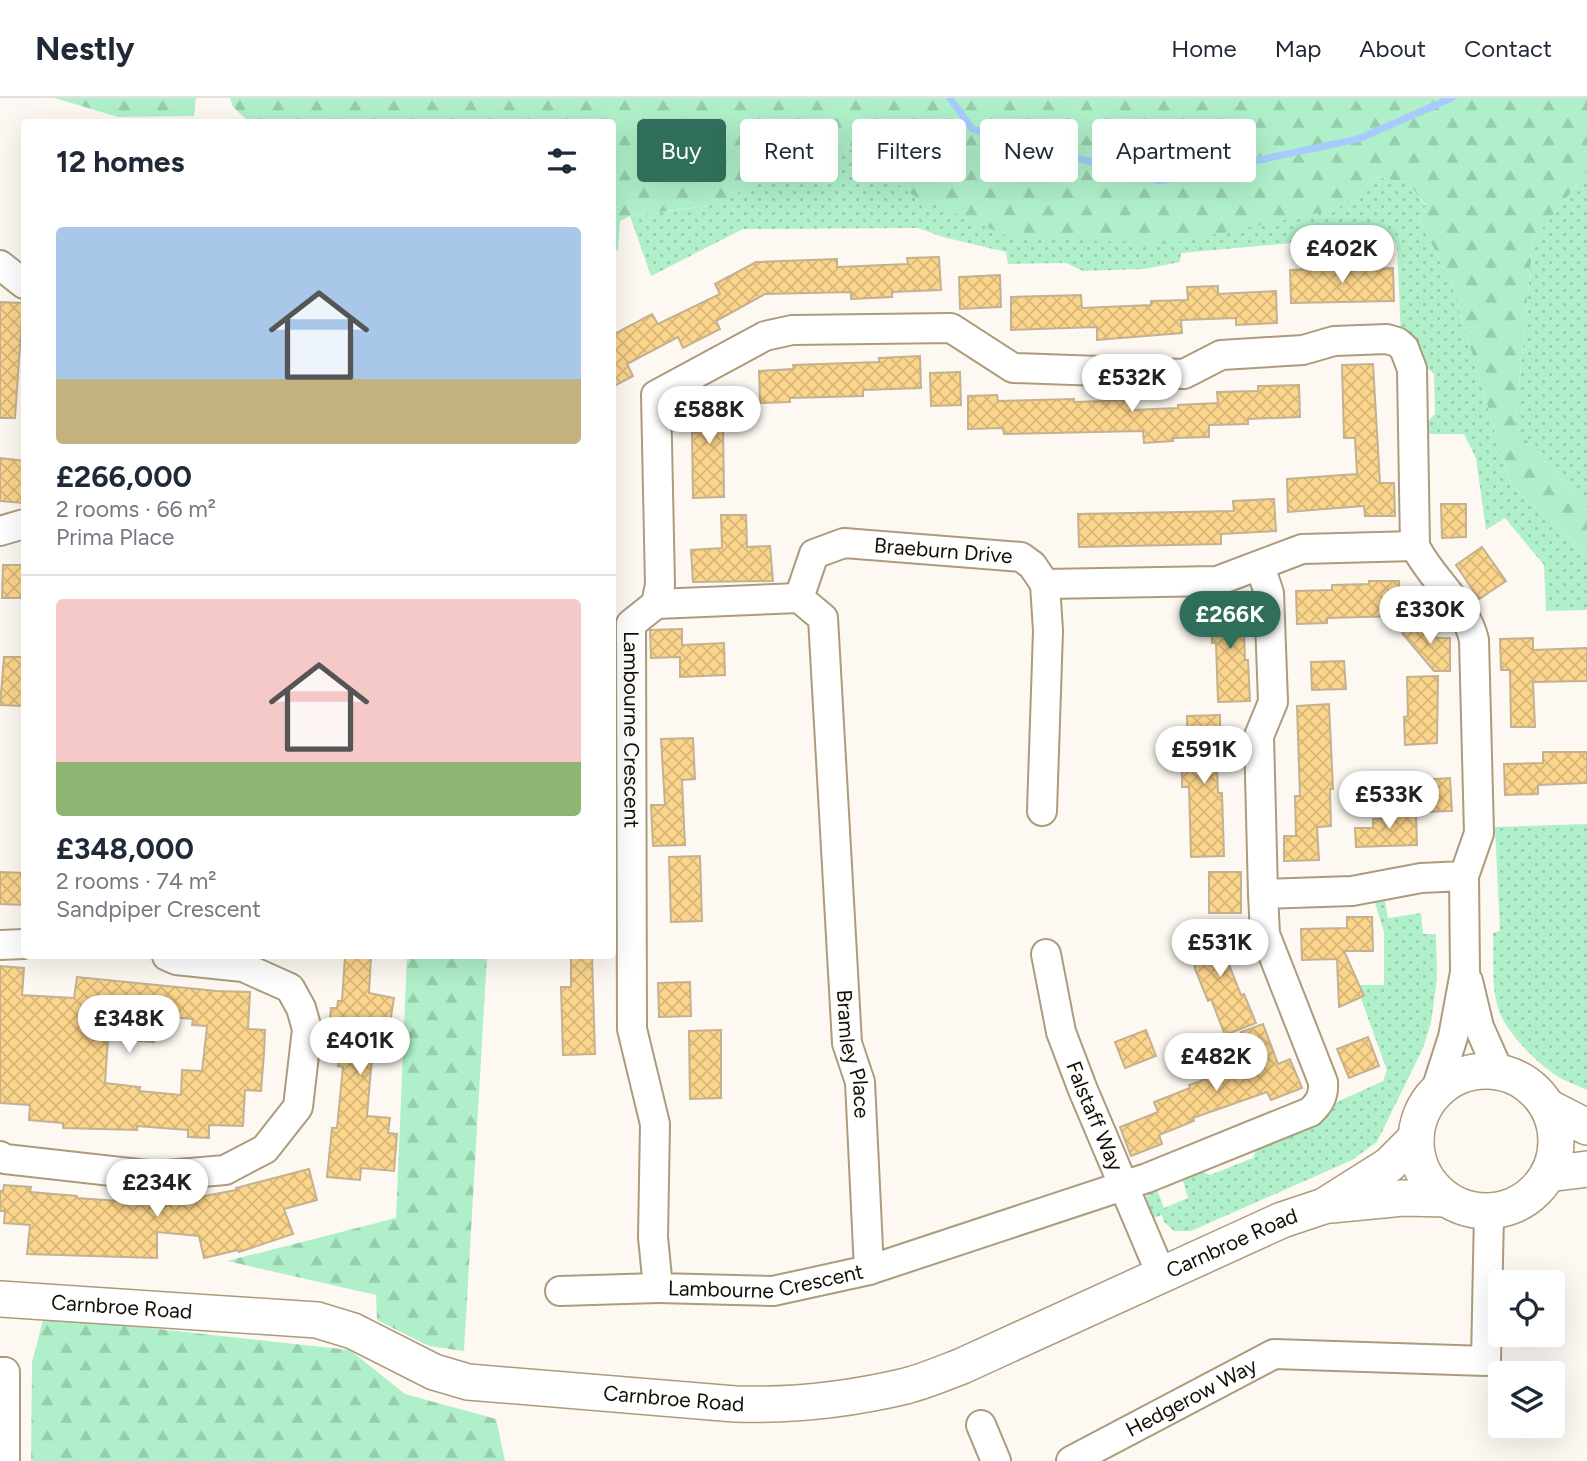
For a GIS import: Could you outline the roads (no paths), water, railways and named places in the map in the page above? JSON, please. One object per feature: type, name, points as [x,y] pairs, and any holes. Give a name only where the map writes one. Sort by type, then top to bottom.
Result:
[{"type":"street","points":[[0,265],[21,282]]},
{"type":"street","name":"Lambourne Crescent","points":[[1263,894],[1265,934],[1323,1082],[1324,1093],[1318,1105],[1310,1112],[1124,1186],[869,1270],[773,1290],[658,1288],[653,1237],[655,1124],[632,1029],[631,624],[656,604],[660,585],[656,395],[765,336],[792,330],[951,328],[1013,368],[1184,374],[1222,355],[1303,350],[1334,341],[1387,339],[1404,348],[1412,369],[1415,546]]},
{"type":"street","points":[[0,531],[21,525]]},
{"type":"street","name":"Braeburn Drive","points":[[799,598],[814,554],[844,543],[1021,557],[1032,565],[1045,584]]},
{"type":"street","points":[[1042,811],[1048,631],[1045,584],[1217,581],[1302,549],[1415,546],[1423,562],[1465,618],[1474,640],[1479,834],[1464,876],[1465,972],[1454,1037],[1435,1093]]},
{"type":"street","points":[[1260,566],[1269,593],[1273,702],[1259,736],[1263,894],[1352,891],[1421,877],[1464,876]]},
{"type":"street","points":[[656,604],[799,598]]},
{"type":"street","name":"Bramley Place","points":[[799,598],[823,618],[847,1043],[860,1082],[869,1270]]},
{"type":"street","points":[[0,945],[21,944]]},
{"type":"street","name":"Falstaff Way","points":[[1046,954],[1062,1032],[1083,1090],[1161,1274]]},
{"type":"street","points":[[0,1156],[5,1159],[156,1176],[225,1170],[265,1149],[298,1107],[307,1029],[301,1008],[290,988],[243,967],[174,959]]},
{"type":"street","points":[[1465,972],[1479,1027],[1499,1072]]},
{"type":"street","points":[[1435,1093],[1455,1078],[1479,1071],[1499,1072],[1519,1079],[1536,1091],[1548,1107],[1587,1127]]},
{"type":"street","name":"Carnbroe Road","points":[[1324,1206],[1389,1166],[1416,1138],[1421,1113],[1435,1093]]},
{"type":"street","points":[[1489,1212],[1513,1206],[1533,1194],[1548,1174],[1556,1151],[1548,1107]]},
{"type":"street","points":[[1416,1138],[1419,1162],[1429,1183],[1446,1199]]},
{"type":"street","points":[[1548,1174],[1587,1169]]},
{"type":"street","name":"Carnbroe Road","points":[[0,1299],[317,1320],[353,1331],[434,1372],[468,1382],[756,1405],[834,1399],[908,1385],[962,1366],[1282,1220],[1324,1206],[1403,1198],[1446,1199],[1466,1209],[1489,1212]]},
{"type":"street","name":"Hedgerow Way","points":[[1071,1461],[1273,1354],[1486,1361],[1489,1212]]},
{"type":"street","points":[[559,1291],[658,1288]]},
{"type":"street","points":[[0,1372],[5,1372],[5,1461]]},
{"type":"street","points":[[981,1425],[996,1461]]},
{"type":"waterway","points":[[950,98],[972,129],[1160,181],[1358,139],[1452,98]]}]
